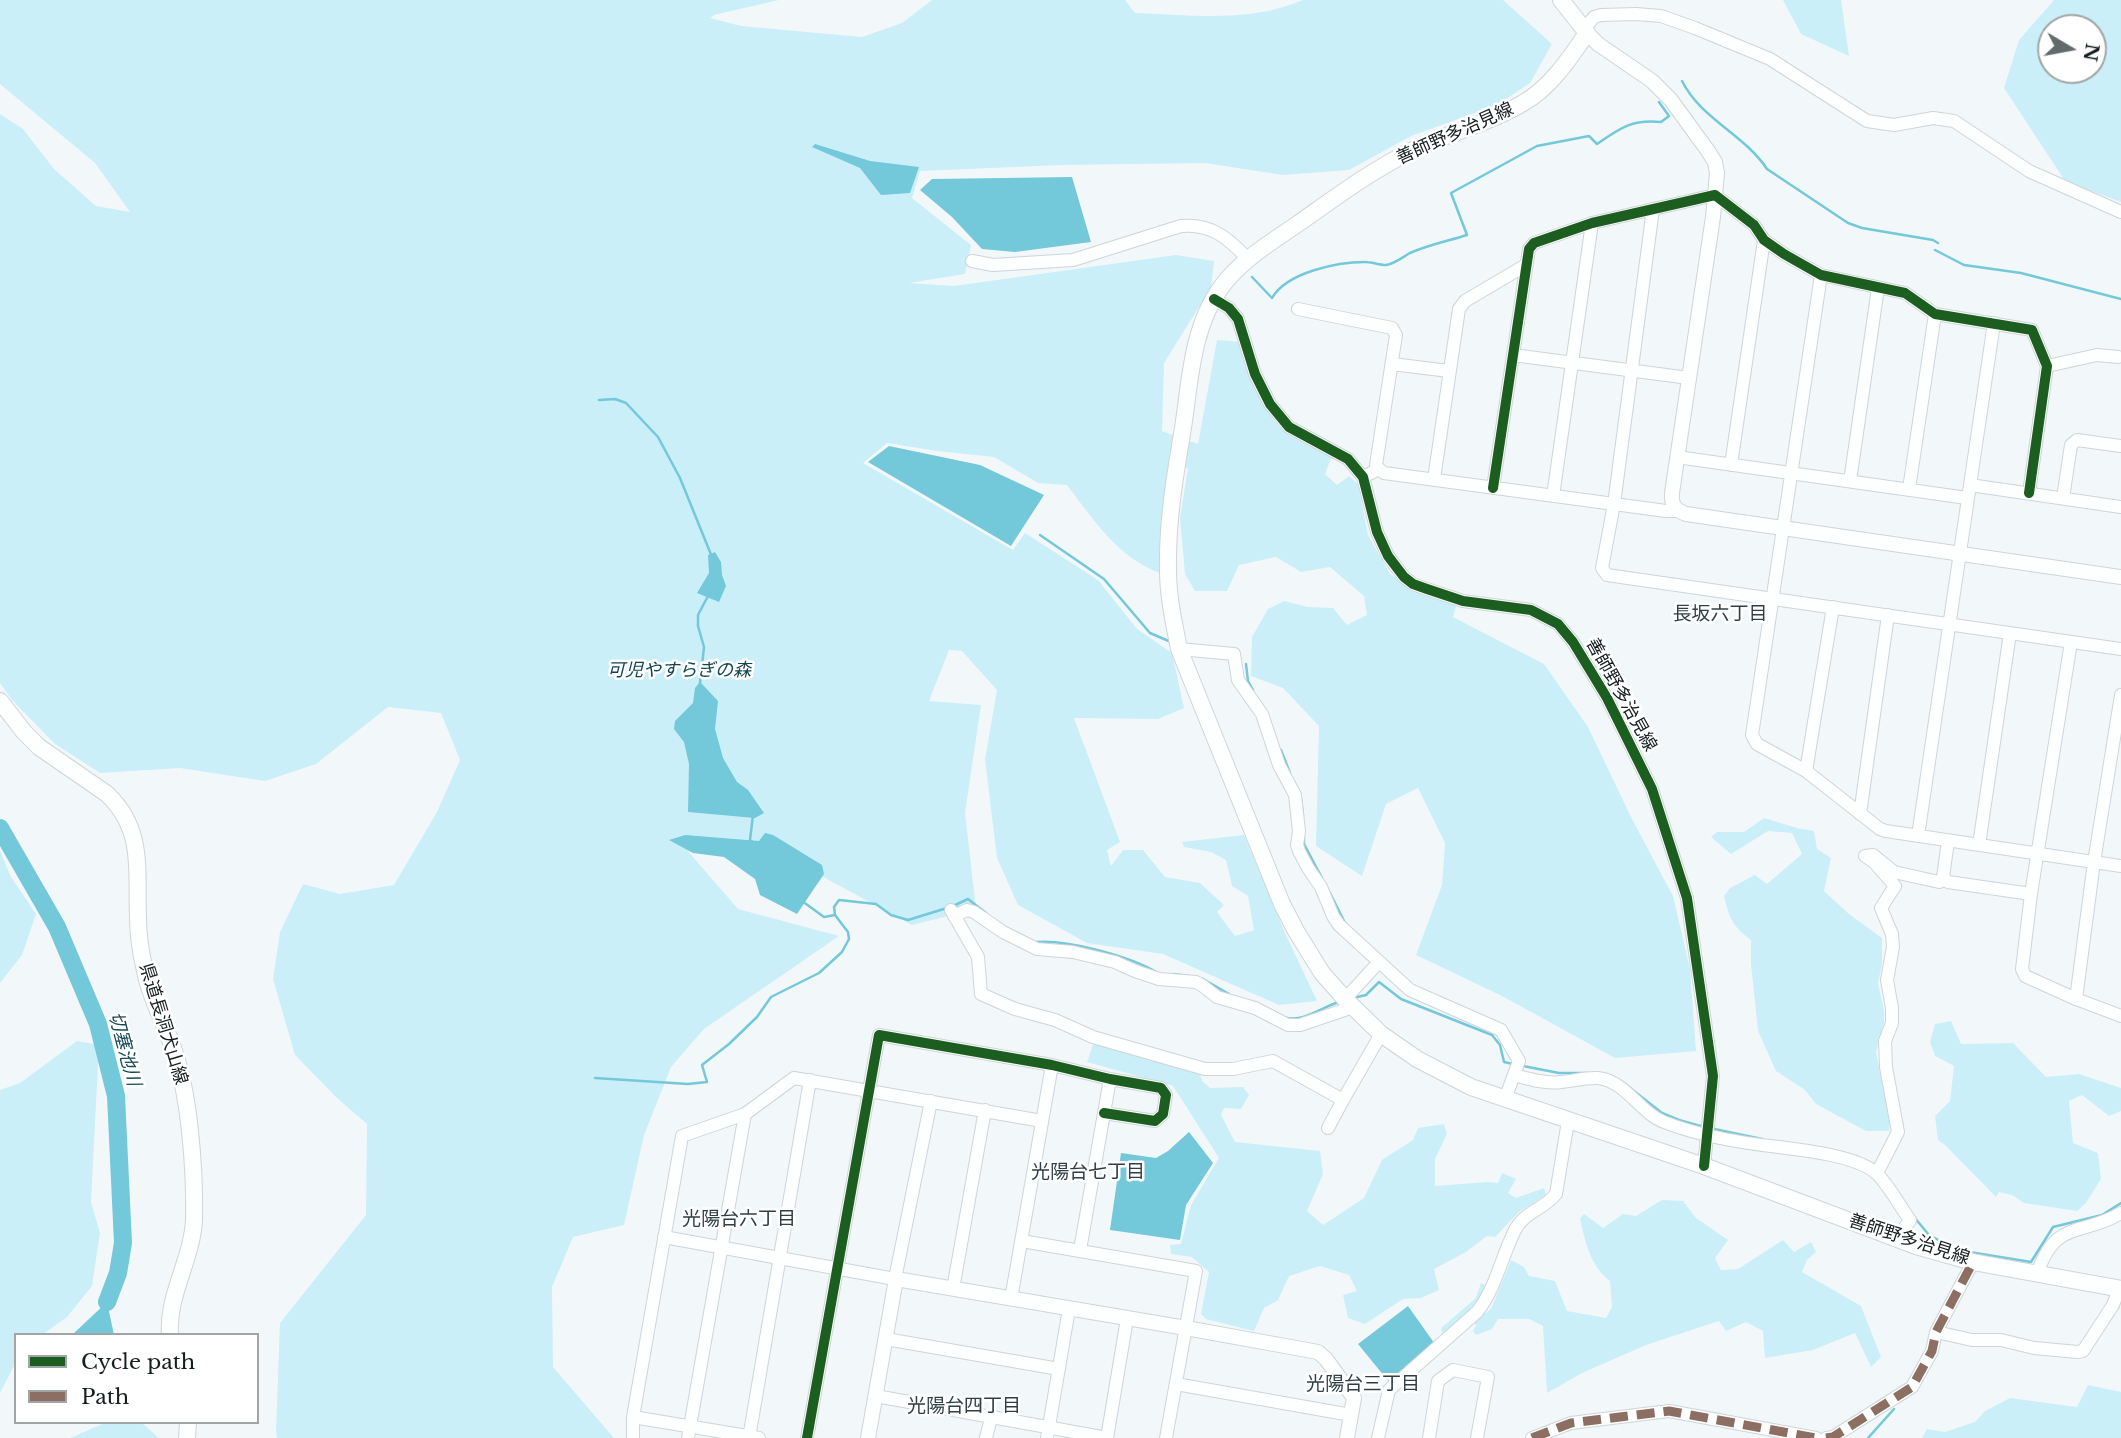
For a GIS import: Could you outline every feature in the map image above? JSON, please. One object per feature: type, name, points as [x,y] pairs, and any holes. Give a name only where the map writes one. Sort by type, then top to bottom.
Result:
[{"type":"main road","points":[[1561,0],[1585,31]]},
{"type":"main road","name":"善師野多治見線","points":[[1585,31],[1552,79],[1525,103],[1412,150],[1369,174],[1248,259],[1228,277],[1204,320],[1193,361],[1168,531],[1172,614],[1179,649],[1282,904],[1322,973],[1381,1034],[1417,1059],[1471,1087],[1704,1166],[1897,1239],[1973,1262],[2120,1289]]},
{"type":"main road","name":"県道長洞犬山線","points":[[0,701],[8,723],[107,794],[124,812],[133,833],[141,950],[146,976],[175,1052],[191,1158],[193,1229],[172,1308],[170,1333]]},
{"type":"street","points":[[2121,212],[2029,171],[1954,121],[1933,118],[1894,125],[1867,121],[1770,59],[1695,27],[1661,16],[1601,15],[1594,17],[1585,31],[1598,44],[1653,81],[1671,100],[1715,162],[1715,195],[1672,502],[1677,510],[1686,514],[2121,577]]},
{"type":"street","points":[[1493,488],[1529,249],[1534,243],[1592,223],[1715,195]]},
{"type":"street","points":[[1715,195],[1754,225],[1764,240],[1821,275],[1911,295],[1935,314],[2032,330],[2047,366],[2029,493]]},
{"type":"street","points":[[1653,209],[1614,504],[1602,568],[1607,575],[2121,649]]},
{"type":"street","points":[[1553,496],[1592,223]]},
{"type":"street","points":[[972,261],[993,265],[1073,260],[1181,226],[1193,225],[1218,232],[1248,259]]},
{"type":"street","points":[[1731,465],[1764,240]]},
{"type":"street","points":[[1434,479],[1459,309],[1465,301],[1526,265]]},
{"type":"street","points":[[1821,275],[1752,735],[1757,744],[1807,771],[1880,829],[2121,866]]},
{"type":"street","points":[[1850,481],[1878,288]]},
{"type":"street","points":[[1214,299],[1229,308],[1238,319],[1255,374],[1270,404],[1289,428],[1348,459],[1363,477],[1379,469]]},
{"type":"street","points":[[1298,309],[1392,328],[1396,335],[1377,465],[1384,473],[1666,512],[1677,510]]},
{"type":"street","points":[[1909,489],[1935,314]]},
{"type":"street","points":[[1918,836],[1994,323]]},
{"type":"street","points":[[1513,355],[1689,377]]},
{"type":"street","points":[[2047,366],[2097,355],[2118,357]]},
{"type":"street","points":[[1392,364],[1449,371]]},
{"type":"street","points":[[2063,498],[2071,445],[2077,440],[2121,446]]},
{"type":"street","points":[[1677,457],[1968,498]]},
{"type":"street","name":"善師野多治見線","points":[[1363,477],[1377,532],[1388,556],[1404,577],[1420,587],[1462,601],[1531,610],[1558,624],[1573,642],[1606,698],[1652,789],[1687,898],[1713,1076],[1704,1166]]},
{"type":"street","points":[[1970,485],[2121,507]]},
{"type":"street","points":[[1807,771],[1833,607]]},
{"type":"street","points":[[1860,814],[1888,615]]},
{"type":"street","points":[[1979,845],[2010,633]]},
{"type":"street","points":[[2071,642],[2031,894],[2022,969],[2025,976],[2121,1016]]},
{"type":"street","points":[[1179,649],[1234,654],[1238,680],[1262,714],[1279,765],[1295,796],[1299,851],[1321,887],[1333,916],[1339,925],[1410,990],[1501,1030],[1516,1069],[1526,1079],[1558,1083],[1604,1080],[1623,1090],[1661,1121],[1707,1135],[1817,1152],[1880,1168],[1910,1220],[1897,1239]]},
{"type":"street","points":[[2076,999],[2094,862],[2121,695]]},
{"type":"street","points":[[1948,841],[1943,877],[1948,882],[2031,894]]},
{"type":"street","points":[[1880,1168],[1898,1132],[1886,1067],[1885,1041],[1892,1023],[1887,980],[1893,947],[1892,934],[1881,908],[1895,886],[1874,862],[1865,856],[1873,855],[1894,872],[1939,882],[1946,880]]},
{"type":"street","points":[[1343,1100],[1273,1061],[1233,1069],[1205,1069],[1093,1037],[1055,1020],[1015,1009],[981,994],[978,957],[952,913],[967,910],[974,912],[1003,932],[1037,949],[1073,952],[1159,979],[1196,982],[1217,998],[1255,1008],[1289,1025],[1300,1025],[1349,999],[1375,958]]},
{"type":"street","points":[[1328,1128],[1381,1034]]},
{"type":"street","points":[[807,1438],[879,1035],[1052,1065],[1161,1088],[1166,1095],[1163,1114],[1155,1121],[1104,1113]]},
{"type":"street","points":[[1011,1299],[1052,1065]]},
{"type":"street","points":[[1505,1099],[1516,1069]]},
{"type":"street","points":[[633,1438],[633,1417],[682,1136],[745,1114],[794,1078],[1042,1121]]},
{"type":"street","points":[[1080,1250],[1110,1079]]},
{"type":"street","points":[[633,1417],[689,1432],[752,1437],[810,1080]]},
{"type":"street","points":[[868,1438],[895,1279],[931,1101]]},
{"type":"street","points":[[953,1289],[985,1110]]},
{"type":"street","points":[[689,1432],[745,1114]]},
{"type":"street","points":[[1378,1438],[1389,1390],[1477,1312],[1487,1299],[1515,1229],[1526,1214],[1551,1200],[1556,1194],[1568,1121]]},
{"type":"street","points":[[2037,1274],[2042,1259],[2053,1242],[2071,1230],[2108,1221],[2121,1213]]},
{"type":"street","points":[[664,1237],[1318,1352],[1354,1398],[1347,1438]]},
{"type":"street","points":[[1022,1241],[1196,1271],[1169,1438]]},
{"type":"street","points":[[1826,1438],[1833,1437],[1912,1387],[1932,1351],[1936,1332],[1973,1262]]},
{"type":"street","points":[[1936,1332],[1972,1340],[2001,1340],[2053,1350],[2083,1351],[2113,1305],[2120,1289]]},
{"type":"street","points":[[1048,1433],[1069,1309]]},
{"type":"street","points":[[876,1396],[990,1418],[1048,1433],[1107,1438],[1127,1319]]},
{"type":"street","points":[[886,1339],[1059,1369]]},
{"type":"street","points":[[1429,1438],[1438,1381],[1452,1370],[1488,1377],[1477,1438]]},
{"type":"street","points":[[1176,1384],[1351,1415]]},
{"type":"street","points":[[1532,1438],[1571,1423],[1669,1410],[1816,1438]]},
{"type":"street","points":[[986,1438],[990,1418]]},
{"type":"green space","name":"可児やすらぎの森","points":[[0,0],[779,0],[710,18],[741,26],[862,37],[902,23],[932,0],[1125,0],[1135,13],[1220,16],[1262,12],[1303,0],[1503,0],[1552,44],[1530,83],[1497,105],[1411,136],[1349,170],[1283,175],[1205,163],[920,171],[912,198],[971,245],[965,274],[909,283],[954,286],[1176,255],[1214,261],[1211,288],[1164,363],[1162,431],[1198,444],[1217,340],[1242,342],[1256,389],[1275,421],[1294,438],[1332,456],[1325,474],[1337,485],[1349,476],[1358,484],[1368,535],[1390,574],[1412,588],[1457,603],[1453,617],[1544,664],[1588,727],[1673,896],[1690,969],[1696,1051],[1615,1058],[1502,996],[1416,955],[1442,885],[1445,843],[1418,788],[1386,804],[1362,876],[1316,846],[1319,726],[1283,688],[1251,676],[1252,637],[1268,609],[1284,601],[1308,607],[1333,608],[1347,625],[1367,615],[1364,596],[1330,567],[1301,572],[1276,557],[1239,565],[1227,591],[1195,591],[1185,574],[1180,518],[1188,468],[1170,464],[1160,573],[1131,558],[1119,548],[1067,485],[1038,483],[994,457],[887,443],[863,463],[1013,550],[1025,533],[1098,580],[1137,629],[1172,653],[1184,708],[1158,719],[1074,718],[1120,842],[1107,850],[1111,866],[1123,850],[1143,850],[1165,877],[1200,883],[1224,905],[1217,912],[1235,936],[1254,930],[1248,896],[1232,886],[1226,860],[1211,852],[1184,847],[1182,842],[1244,835],[1317,1001],[1279,1005],[1163,954],[1087,943],[1018,905],[997,858],[985,759],[997,690],[962,651],[949,650],[929,701],[981,705],[965,813],[976,909],[912,925],[766,846],[700,854],[687,850],[738,909],[839,936],[704,1029],[671,1067],[644,1135],[624,1225],[573,1237],[552,1287],[553,1367],[614,1438],[277,1438],[280,1323],[366,1215],[367,1124],[295,1055],[273,979],[280,932],[303,884],[340,894],[394,885],[437,812],[460,760],[441,713],[388,707],[316,764],[265,781],[180,768],[100,773],[55,744],[12,700],[0,683],[0,114],[23,129],[54,169],[96,206],[130,212],[95,163],[0,84]]},
{"type":"green space","points":[[1783,0],[1841,0],[1849,56],[1801,34]]},
{"type":"green space","points":[[2054,0],[2121,0],[2121,202],[2065,181],[2004,88],[2019,40],[2037,19],[2037,84],[2107,84],[2107,14],[2042,14]]},
{"type":"green space","points":[[1764,818],[1814,831],[1817,849],[1831,858],[1824,891],[1849,914],[1882,938],[1882,964],[1878,983],[1884,1024],[1876,1052],[1890,1120],[1889,1131],[1866,1131],[1816,1104],[1805,1090],[1776,1071],[1758,1031],[1751,940],[1732,921],[1724,896],[1730,888],[1755,875],[1767,884],[1802,854],[1792,833],[1768,831],[1731,854],[1711,837],[1717,832],[1744,832]]},
{"type":"green space","points":[[0,851],[11,877],[36,914],[22,955],[0,983]]},
{"type":"green space","points":[[1951,1021],[1961,1044],[2013,1043],[2046,1077],[2079,1074],[2121,1088],[2121,1111],[2109,1116],[2082,1095],[2069,1101],[2073,1143],[2098,1153],[2101,1179],[2086,1203],[2077,1211],[2024,1203],[2012,1195],[1999,1192],[1996,1197],[1938,1140],[1935,1116],[1950,1101],[1954,1066],[1935,1056],[1930,1042],[1935,1024]]},
{"type":"green space","points":[[77,1041],[99,1045],[91,1202],[100,1233],[92,1286],[67,1317],[45,1333],[14,1333],[14,1366],[0,1393],[0,1090],[20,1083]]},
{"type":"green space","points":[[1094,1042],[1199,1070],[1202,1081],[1210,1088],[1243,1087],[1249,1095],[1241,1109],[1224,1108],[1221,1115],[1235,1142],[1320,1151],[1323,1174],[1307,1211],[1323,1225],[1364,1198],[1382,1160],[1413,1140],[1418,1128],[1444,1124],[1447,1134],[1435,1159],[1435,1186],[1498,1183],[1502,1173],[1516,1179],[1508,1193],[1516,1198],[1544,1188],[1546,1195],[1519,1212],[1495,1237],[1487,1236],[1466,1252],[1434,1269],[1439,1290],[1421,1298],[1403,1299],[1365,1324],[1348,1318],[1343,1295],[1357,1291],[1349,1275],[1320,1266],[1289,1276],[1278,1300],[1264,1308],[1254,1331],[1206,1319],[1201,1314],[1209,1272],[1192,1257],[1171,1254],[1170,1245],[1181,1244],[1191,1205],[1219,1158],[1173,1086],[1087,1062]]},
{"type":"green space","points":[[1662,1200],[1683,1201],[1696,1218],[1728,1240],[1715,1258],[1721,1270],[1738,1269],[1783,1240],[1794,1252],[1811,1242],[1816,1252],[1807,1260],[1802,1272],[1861,1306],[1881,1357],[1871,1367],[1855,1333],[1813,1350],[1765,1358],[1763,1331],[1746,1322],[1726,1331],[1719,1321],[1646,1345],[1582,1373],[1547,1393],[1543,1326],[1529,1319],[1498,1319],[1492,1329],[1476,1335],[1473,1331],[1476,1325],[1470,1317],[1443,1335],[1441,1328],[1476,1298],[1481,1283],[1489,1287],[1479,1307],[1486,1313],[1491,1309],[1511,1260],[1524,1267],[1529,1276],[1555,1281],[1567,1311],[1606,1318],[1612,1307],[1610,1281],[1593,1261],[1580,1218],[1584,1214],[1603,1228],[1623,1214],[1636,1216]]},
{"type":"green space","points":[[2088,1385],[2121,1392],[2121,1438],[1922,1438],[1927,1429],[1945,1432],[1975,1422],[1985,1411],[2010,1398],[2077,1407]]},
{"type":"green space","points":[[102,1424],[143,1424],[159,1438],[70,1438]]},
{"type":"water","points":[[815,144],[870,161],[919,167],[910,193],[881,195],[860,168],[812,147]]},
{"type":"water","points":[[1072,177],[1091,242],[1015,252],[982,249],[952,217],[920,190],[932,179]]},
{"type":"water","points":[[889,446],[980,465],[1044,495],[1011,546],[868,462]]},
{"type":"water","points":[[715,552],[721,562],[726,586],[719,602],[697,593],[709,573],[708,555]]},
{"type":"water","points":[[700,682],[718,701],[715,729],[723,758],[737,782],[748,790],[764,813],[755,818],[688,812],[689,764],[684,742],[674,729],[675,721],[693,703],[695,688]]},
{"type":"water","points":[[765,833],[773,835],[822,865],[824,874],[797,914],[760,895],[755,879],[724,857],[693,853],[669,840],[685,835],[759,841]]},
{"type":"water","points":[[1189,1132],[1213,1163],[1186,1205],[1180,1240],[1110,1230],[1121,1153],[1156,1158]]},
{"type":"water","points":[[107,1302],[114,1333],[74,1333]]},
{"type":"water","points":[[1408,1306],[1437,1347],[1389,1382],[1358,1344]]},
{"type":"waterway","points":[[1682,81],[1700,106],[1747,146],[1767,169],[1848,223],[1938,243]]},
{"type":"waterway","points":[[1252,277],[1272,298],[1289,281],[1314,270],[1354,262],[1389,264],[1417,250],[1467,235],[1451,193],[1537,146],[1589,136],[1597,144],[1634,123],[1661,122],[1669,116],[1659,102]]},
{"type":"waterway","points":[[1935,250],[1964,265],[2021,273],[2121,299]]},
{"type":"waterway","points":[[599,400],[615,399],[626,403],[658,437],[680,478],[712,557]]},
{"type":"waterway","points":[[1040,535],[1104,579],[1150,633],[1171,642]]},
{"type":"waterway","points":[[700,683],[704,647],[698,615],[708,596]]},
{"type":"waterway","points":[[1246,664],[1248,681],[1253,690]]},
{"type":"waterway","points":[[1281,750],[1290,773]]},
{"type":"waterway","points":[[1301,799],[1303,816]]},
{"type":"waterway","points":[[752,842],[753,815]]},
{"type":"waterway","name":"切塞池川","points":[[0,828],[57,927],[98,1024],[116,1096],[123,1243],[118,1273],[107,1302]]},
{"type":"waterway","points":[[1304,837],[1304,844],[1322,878]]},
{"type":"waterway","points":[[1330,893],[1346,925]]},
{"type":"waterway","points":[[953,906],[968,899],[986,913]]},
{"type":"waterway","points":[[595,1078],[688,1084],[707,1082],[702,1065],[757,1017],[771,997],[819,973],[842,952],[849,939],[848,932],[835,915],[834,907],[839,900],[876,904],[891,915],[908,920],[947,908]]},
{"type":"waterway","points":[[802,901],[824,917],[835,915]]},
{"type":"waterway","points":[[1037,942],[1099,950],[1158,973]]},
{"type":"waterway","points":[[1174,974],[1188,976]]},
{"type":"waterway","points":[[1198,978],[1229,994]]},
{"type":"waterway","points":[[1353,998],[1366,995],[1379,982],[1401,999],[1492,1035],[1500,1045],[1504,1062],[1513,1064]]},
{"type":"waterway","points":[[1287,1018],[1307,1016],[1339,1002]]},
{"type":"waterway","points":[[1523,1066],[1559,1073],[1586,1073]]},
{"type":"waterway","points":[[1625,1084],[1662,1113],[1704,1127]]},
{"type":"waterway","points":[[1714,1129],[1762,1139]]},
{"type":"waterway","points":[[1914,1217],[1929,1235],[1957,1250],[2031,1262],[2053,1227],[2102,1215],[2121,1203]]},
{"type":"waterway","points":[[1868,1438],[1894,1409]]},
{"type":"marked path","points":[[1826,1438],[1833,1437],[1912,1387],[1932,1351],[1936,1332],[1973,1262]]},
{"type":"marked path","points":[[1532,1438],[1571,1423],[1669,1411],[1816,1438]]},
{"type":"cycle path","points":[[1493,488],[1529,249],[1534,243],[1592,223],[1715,195],[1754,225],[1764,240],[1821,275],[1905,293],[1935,314],[2032,330],[2047,366],[2029,493]]},
{"type":"cycle path","points":[[1214,299],[1229,308],[1238,319],[1255,374],[1270,404],[1289,427],[1348,459],[1363,477],[1377,532],[1388,556],[1404,577],[1413,584],[1463,601],[1531,610],[1558,624],[1573,642],[1607,698],[1652,789],[1687,898],[1713,1076],[1704,1166]]},
{"type":"cycle path","points":[[807,1438],[879,1035],[1052,1065],[1161,1088],[1166,1095],[1163,1114],[1155,1121],[1104,1113]]},
{"type":"district","name":"長坂六丁目","points":[[1720,615]]},
{"type":"district","name":"光陽台七丁目","points":[[1088,1173]]},
{"type":"district","name":"光陽台六丁目","points":[[739,1220]]},
{"type":"district","name":"光陽台三丁目","points":[[1363,1385]]},
{"type":"district","name":"光陽台四丁目","points":[[964,1407]]}]
